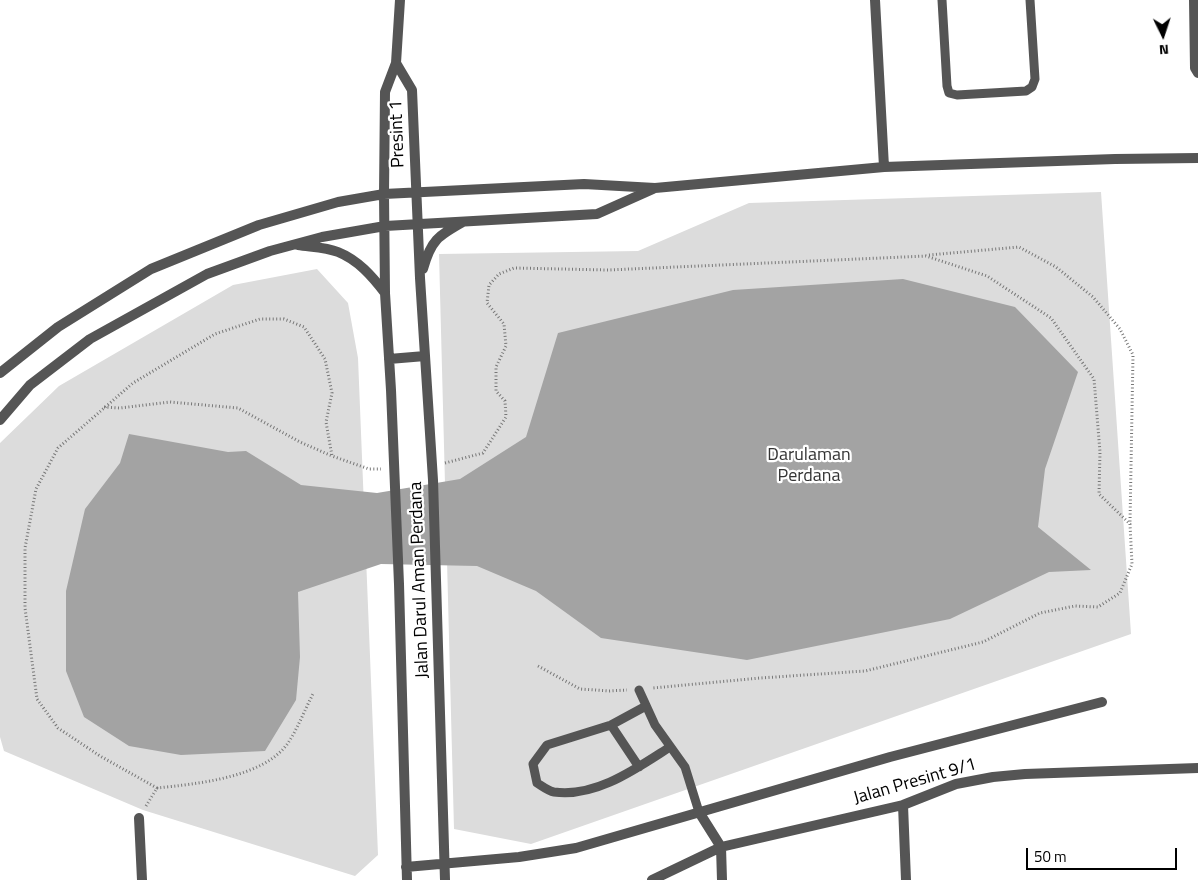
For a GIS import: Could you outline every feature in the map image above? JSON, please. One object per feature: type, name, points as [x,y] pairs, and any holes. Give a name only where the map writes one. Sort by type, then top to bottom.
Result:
[{"type":"street","points":[[396,63],[400,0]]},
{"type":"street","points":[[875,0],[884,167]]},
{"type":"street","points":[[1194,0],[1195,68],[1198,74]]},
{"type":"street","name":"Presint 1","points":[[396,63],[412,90],[418,224]]},
{"type":"street","name":"Presint 1","points":[[385,226],[385,92],[396,63]]},
{"type":"street","points":[[0,373],[58,327],[151,269],[259,226],[338,202],[384,194],[584,184],[655,188],[884,167],[1198,158]]},
{"type":"street","points":[[0,420],[30,385],[90,339],[207,274],[270,251],[322,237],[385,226],[598,214],[655,188]]},
{"type":"street","name":"Jalan Darul Aman Perdana","points":[[420,278],[427,255],[434,242],[444,233],[466,220]]},
{"type":"street","name":"Jalan Darul Aman Perdana","points":[[418,224],[433,480],[445,880]]},
{"type":"street","name":"Jalan Darul Aman Perdana","points":[[385,226],[385,293],[399,584],[407,880]]},
{"type":"street","points":[[294,244],[337,251],[357,262],[385,293]]},
{"type":"street","points":[[389,359],[425,356]]},
{"type":"street","points":[[406,867],[519,857],[576,848],[890,757],[1102,702]]},
{"type":"street","name":"Jalan Presint 9/1","points":[[652,880],[721,847],[903,805],[956,784],[992,776],[1198,768]]},
{"type":"street","points":[[903,805],[906,880]]},
{"type":"street","points":[[698,812],[721,847],[722,880]]},
{"type":"street","points":[[139,818],[142,880]]},
{"type":"lane","points":[[942,0],[947,86],[949,92],[957,95],[1026,91],[1032,87],[1035,80],[1030,0]]},
{"type":"lane","points":[[639,690],[655,725],[685,767],[698,812]]},
{"type":"lane","points":[[646,706],[611,724],[547,745],[534,764],[536,783],[552,792],[575,792],[615,781],[670,747]]},
{"type":"lane","points":[[611,724],[639,767]]},
{"type":"path","points":[[432,467],[483,453],[506,417],[505,401],[496,391],[496,367],[506,346],[504,324],[487,303],[489,285],[499,274],[514,268],[608,270],[926,256],[1018,247],[1056,267],[1093,297],[1120,329],[1133,355],[1130,524],[1132,564],[1120,593],[1098,607],[1075,606],[1040,613],[984,642],[865,671],[609,691],[580,689],[538,666]]},
{"type":"path","points":[[926,256],[987,276],[1051,318],[1094,379],[1100,452],[1099,494],[1130,524]]},
{"type":"path","points":[[314,692],[287,744],[267,762],[243,773],[197,783],[156,788],[100,756],[58,728],[38,699],[25,608],[26,548],[36,489],[58,448],[133,383],[215,334],[260,319],[284,319],[304,327],[325,359],[332,393],[326,422],[332,456]]},
{"type":"path","points":[[104,407],[120,408],[170,402],[238,408],[300,442],[332,456],[369,469],[394,470]]},
{"type":"path","points":[[139,818],[156,788]]},
{"type":"green space","name":"Darulaman Perdana","points":[[1101,192],[1131,634],[531,844],[454,829],[439,254],[638,251],[749,203]]},
{"type":"green space","points":[[317,269],[348,303],[358,358],[378,855],[355,876],[143,810],[4,751],[0,737],[0,443],[59,386],[233,285]]},
{"type":"shaded area","points":[[903,279],[1015,307],[1078,372],[1045,469],[1038,527],[1091,570],[1049,572],[950,619],[747,660],[601,638],[536,591],[477,566],[381,564],[298,592],[300,657],[296,700],[265,751],[181,755],[129,746],[84,717],[66,671],[66,591],[85,509],[120,463],[129,434],[228,452],[246,451],[301,485],[377,493],[460,479],[526,437],[558,333],[733,290]]}]
